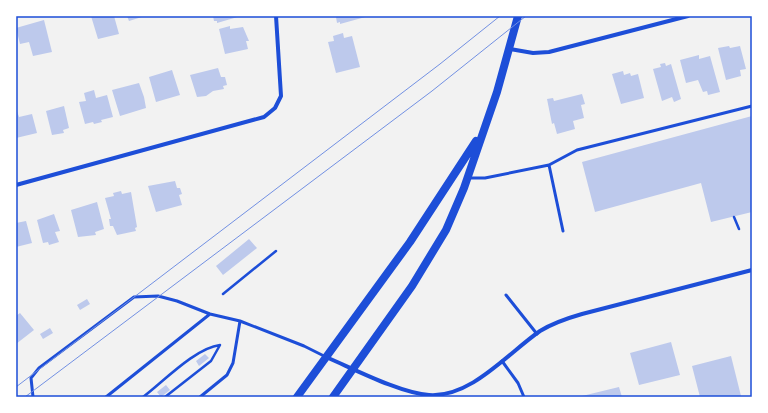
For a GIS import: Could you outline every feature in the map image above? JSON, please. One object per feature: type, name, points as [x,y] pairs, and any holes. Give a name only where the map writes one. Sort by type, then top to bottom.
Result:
[{"type":"main road","points":[[333,397],[412,286],[434,251],[452,217],[486,124],[510,49],[518,16]]},
{"type":"main road","points":[[297,397],[418,230],[486,124]]},
{"type":"street","points":[[16,184],[264,117],[275,108],[281,96],[276,16]]},
{"type":"street","points":[[510,49],[533,53],[549,52],[688,16]]},
{"type":"street","points":[[326,357],[352,369],[412,391],[426,395],[451,393],[469,386],[537,334],[560,321],[752,270]]},
{"type":"lane","points":[[467,178],[485,178],[549,165],[577,150],[752,106]]},
{"type":"lane","points":[[549,165],[563,231]]},
{"type":"lane","points":[[506,295],[537,334]]},
{"type":"lane","points":[[33,397],[31,378],[39,368],[134,297],[158,296],[210,314],[240,321],[304,346],[326,357]]},
{"type":"lane","points":[[106,397],[210,314]]},
{"type":"lane","points":[[200,397],[227,375],[233,363],[240,321]]},
{"type":"lane","points":[[502,361],[518,383],[524,397]]},
{"type":"path","points":[[734,217],[739,229]]},
{"type":"path","points":[[223,294],[276,251]]},
{"type":"path","points":[[144,397],[196,354],[220,345],[211,361],[165,397]]},
{"type":"building","points":[[91,16],[114,16],[119,34],[98,39]]},
{"type":"building","points":[[127,16],[145,16],[129,21]]},
{"type":"building","points":[[213,16],[241,16],[217,23],[217,21],[214,21]]},
{"type":"building","points":[[369,16],[340,24],[340,22],[337,23],[336,17]]},
{"type":"building","points":[[44,20],[52,52],[33,56],[29,42],[20,44],[16,28]]},
{"type":"building","points":[[230,26],[230,29],[243,27],[249,41],[246,41],[248,49],[225,54],[219,29]]},
{"type":"building","points":[[343,33],[344,38],[352,36],[360,67],[336,73],[328,42],[334,41],[333,36]]},
{"type":"building","points":[[729,46],[730,48],[740,46],[746,69],[740,70],[741,76],[726,80],[718,48]]},
{"type":"building","points":[[699,55],[699,59],[710,56],[720,92],[708,95],[707,91],[703,92],[698,80],[686,83],[680,60]]},
{"type":"building","points":[[665,63],[666,66],[671,64],[681,99],[674,102],[672,97],[662,101],[653,69],[661,67],[660,64]]},
{"type":"building","points":[[218,68],[221,77],[225,77],[227,85],[223,86],[224,89],[213,91],[206,96],[197,97],[190,75]]},
{"type":"building","points":[[172,70],[180,95],[156,102],[149,77]]},
{"type":"building","points":[[623,71],[624,75],[630,73],[631,76],[638,74],[644,98],[621,104],[612,74]]},
{"type":"building","points":[[139,83],[146,108],[120,116],[112,90]]},
{"type":"building","points":[[94,90],[96,98],[107,95],[113,117],[101,120],[102,122],[94,124],[93,122],[85,124],[79,102],[86,101],[84,93]]},
{"type":"building","points":[[582,94],[585,104],[581,105],[584,118],[573,121],[575,129],[557,134],[554,123],[552,124],[547,99],[553,98],[554,101]]},
{"type":"building","points":[[64,106],[69,128],[63,130],[64,133],[52,135],[46,111]]},
{"type":"building","points":[[16,108],[19,117],[32,114],[37,133],[16,138]]},
{"type":"building","points":[[752,116],[752,212],[711,222],[701,183],[595,212],[582,162]]},
{"type":"building","points":[[175,181],[177,188],[180,188],[182,194],[179,195],[182,205],[156,212],[148,186]]},
{"type":"building","points":[[121,191],[122,194],[131,192],[137,227],[135,228],[136,231],[117,235],[113,226],[110,226],[109,219],[111,219],[105,198],[114,196],[113,193]]},
{"type":"building","points":[[97,202],[104,229],[95,232],[96,235],[78,237],[71,210]]},
{"type":"building","points":[[54,214],[60,231],[55,232],[59,242],[49,245],[48,242],[43,243],[37,220]]},
{"type":"building","points":[[26,221],[32,243],[16,247],[16,223]]},
{"type":"building","points":[[249,239],[257,248],[223,275],[216,266]]},
{"type":"building","points":[[87,299],[90,304],[80,310],[77,305]]},
{"type":"building","points":[[20,313],[34,330],[16,344],[16,316]]},
{"type":"building","points":[[50,328],[53,333],[43,339],[40,334]]},
{"type":"building","points":[[671,342],[680,375],[639,385],[630,353]]},
{"type":"building","points":[[205,354],[209,358],[199,366],[196,361]]},
{"type":"building","points":[[731,356],[741,396],[700,397],[692,366]]},
{"type":"building","points":[[166,385],[170,390],[161,397],[157,392]]},
{"type":"building","points":[[619,387],[622,397],[582,397],[582,396]]},
{"type":"tram line","points":[[16,387],[440,64],[500,16]]},
{"type":"tram line","points":[[25,397],[432,91],[526,16]]}]
